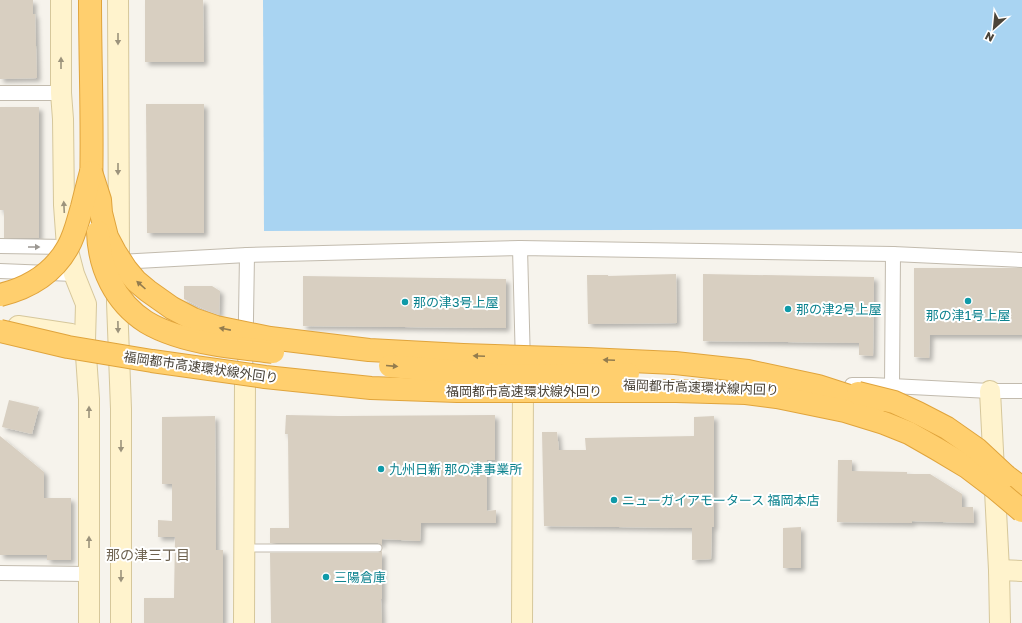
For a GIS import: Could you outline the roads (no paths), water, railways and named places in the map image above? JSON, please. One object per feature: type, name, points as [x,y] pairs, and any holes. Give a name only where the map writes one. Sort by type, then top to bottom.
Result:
[{"type":"highway","points":[[90,0],[89,79],[91,180],[97,205],[100,253],[108,279],[122,300],[127,306],[146,321],[161,329],[213,345],[368,364],[506,376],[675,373],[795,379],[816,382],[894,402],[918,413],[947,428],[977,449],[1014,482]]},
{"type":"highway","points":[[0,291],[22,284],[37,276],[59,256],[72,233],[91,180]]},
{"type":"highway","points":[[0,295],[24,288],[48,273],[60,258],[68,247],[74,234],[91,180]]},
{"type":"highway","points":[[91,180],[100,200],[107,237],[126,269],[136,281],[172,308],[193,319],[216,327],[270,338],[369,350],[674,363],[748,371],[783,378],[818,386],[852,397],[914,424],[973,459],[1022,497]]},
{"type":"highway","name":"福岡都市高速環状線内回り","points":[[0,328],[69,343],[214,366],[329,378],[459,384],[674,383],[781,389],[846,399],[886,409],[943,434],[974,452],[1014,482]]},
{"type":"highway","name":"福岡都市高速環状線外回り","points":[[0,331],[68,347],[152,361],[265,377],[371,388],[457,391],[676,391],[746,393],[778,397],[845,411],[884,423],[909,433],[967,467],[1022,511]]},
{"type":"street","points":[[61,0],[61,93],[63,119],[64,205],[68,247],[74,274],[86,304],[89,399],[89,623]]},
{"type":"street","points":[[118,0],[119,262],[117,302],[121,409],[121,623]]},
{"type":"street","points":[[0,93],[61,93]]},
{"type":"street","points":[[0,246],[68,247]]},
{"type":"street","points":[[119,262],[247,255],[520,248],[893,254],[1022,260]]},
{"type":"street","points":[[520,248],[524,384],[522,623]]},
{"type":"street","points":[[892,386],[893,254]]},
{"type":"street","points":[[244,623],[247,255]]},
{"type":"street","points":[[0,271],[74,274]]},
{"type":"street","points":[[0,324],[71,334],[86,341],[119,351],[135,353],[198,373],[245,380],[738,388],[872,385],[990,391],[1022,391]]},
{"type":"street","points":[[990,391],[999,570],[1000,623]]},
{"type":"street","points":[[999,570],[1022,571]]},
{"type":"street","points":[[0,573],[89,574]]},
{"type":"lane","points":[[244,548],[378,548]]},
{"type":"water","points":[[263,0],[1022,0],[1022,229],[264,231]]},
{"type":"place","name":"那の津1号上屋","points":[[968,301]]},
{"type":"place","name":"那の津3号上屋","points":[[405,302]]},
{"type":"place","name":"那の津2号上屋","points":[[788,309]]},
{"type":"place","name":"九州日新 那の津事業所","points":[[381,469]]},
{"type":"place","name":"ニューガイアモータース 福岡本店","points":[[614,500]]},
{"type":"place","name":"三陽倉庫","points":[[326,577]]},
{"type":"district","name":"那の津三丁目","points":[[148,554]]}]
